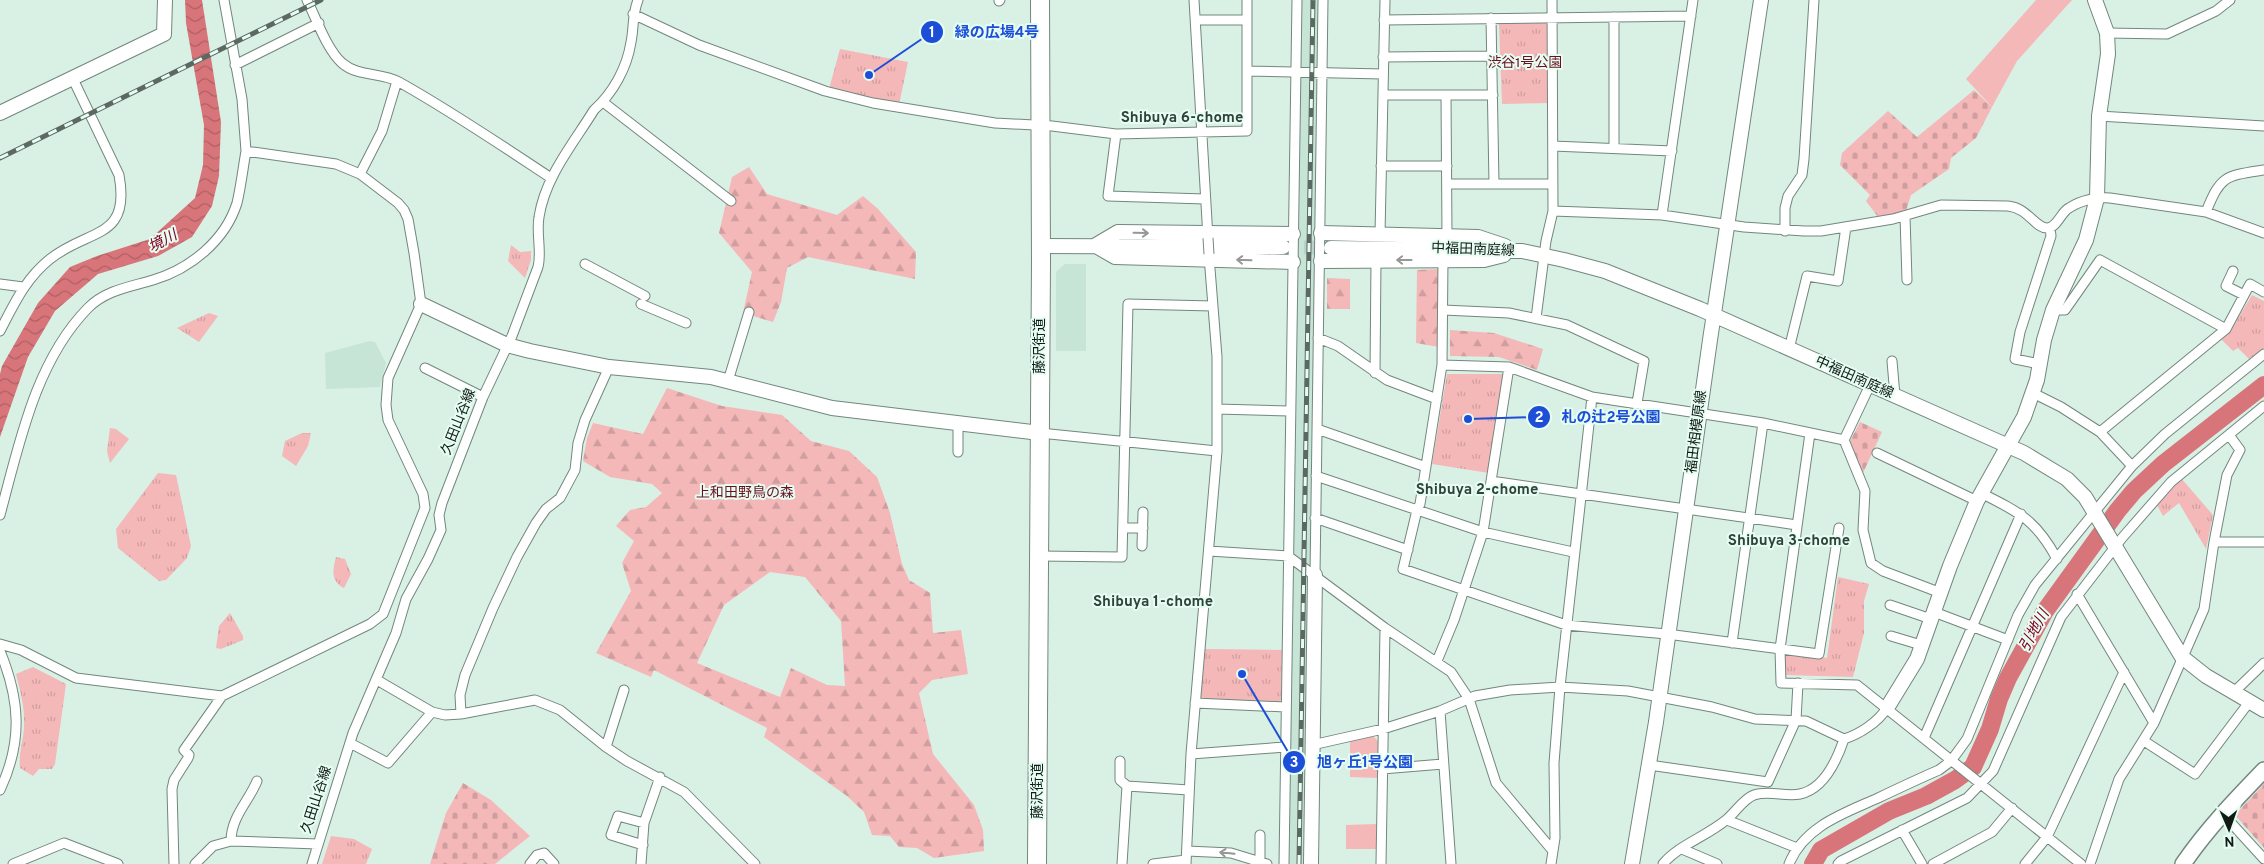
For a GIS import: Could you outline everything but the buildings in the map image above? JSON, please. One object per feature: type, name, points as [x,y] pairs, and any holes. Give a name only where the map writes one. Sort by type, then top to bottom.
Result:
[{"type":"highway","name":"藤沢街道","points":[[1037,864],[1041,246],[1040,0]]},
{"type":"main road","points":[[2184,864],[2199,841],[2222,813],[2264,770]]},
{"type":"street","points":[[0,113],[164,34],[165,0]]},
{"type":"street","points":[[0,515],[28,418],[47,368],[67,332],[90,306],[113,291],[171,273],[186,266],[210,247],[226,225],[236,204],[246,151],[242,99],[224,0]]},
{"type":"street","points":[[307,0],[334,52],[346,66],[352,70],[397,81],[487,135],[551,178]]},
{"type":"street","name":"久田山谷線","points":[[312,864],[350,743],[396,633],[406,598],[428,559],[441,530],[440,509],[483,397],[507,345],[538,268],[541,257],[539,218],[551,178],[594,110],[603,102],[627,62],[632,40],[633,14],[638,0]]},
{"type":"street","points":[[1186,858],[1195,703],[1218,451],[1216,357],[1194,0]]},
{"type":"street","points":[[633,14],[699,45],[847,97],[971,120],[1040,125],[1116,134],[1247,131],[1247,0]]},
{"type":"street","points":[[1284,864],[1289,411],[1297,0]]},
{"type":"street","points":[[1311,864],[1323,0]]},
{"type":"street","points":[[1380,234],[1385,0]]},
{"type":"street","points":[[1536,318],[1544,256],[1553,211],[1552,0]]},
{"type":"street","points":[[1662,215],[1693,0]]},
{"type":"street","name":"福田相模原線","points":[[1632,864],[1660,697],[1667,634],[1761,0]]},
{"type":"street","points":[[1785,231],[1784,208],[1788,196],[1802,175],[1814,0]]},
{"type":"street","points":[[1312,745],[1383,729],[1440,711],[1474,696],[1510,690],[1560,687],[1628,692],[1660,697],[1712,707],[1755,719],[1806,721],[1844,739],[1854,736],[1882,715],[1909,674],[1979,497],[2024,417],[2033,393],[2044,340],[2053,310],[2086,240],[2097,198],[2099,116],[2108,54],[2107,33],[2095,0]]},
{"type":"street","points":[[2107,33],[2167,34],[2216,11],[2230,0]]},
{"type":"street","points":[[1384,20],[1691,16]]},
{"type":"street","points":[[1614,17],[1614,148]]},
{"type":"street","points":[[1491,18],[1494,184]]},
{"type":"street","points":[[1195,20],[1247,20]]},
{"type":"street","points":[[235,65],[319,23]]},
{"type":"street","points":[[1383,57],[1492,56]]},
{"type":"street","points":[[1247,71],[1383,74]]},
{"type":"street","points":[[0,331],[23,287],[54,256],[111,225],[118,218],[122,192],[119,175],[72,77]]},
{"type":"street","points":[[360,174],[382,131],[397,81]]},
{"type":"street","points":[[1383,95],[1493,95]]},
{"type":"street","points":[[1446,95],[1447,236]]},
{"type":"street","points":[[603,102],[731,200]]},
{"type":"street","points":[[2099,116],[2264,126]]},
{"type":"street","points":[[1116,134],[1108,196],[1205,199]]},
{"type":"street","points":[[1553,146],[1672,150]]},
{"type":"street","points":[[174,864],[172,798],[174,780],[189,755],[184,750],[222,696],[370,624],[383,614],[425,508],[423,494],[388,420],[386,397],[388,378],[421,304],[408,220],[404,210],[398,202],[360,174],[336,164],[246,151]]},
{"type":"street","points":[[1381,166],[1447,166]]},
{"type":"street","points":[[2206,212],[2216,187],[2225,179],[2264,170]]},
{"type":"street","points":[[1447,184],[1553,184]]},
{"type":"street","points":[[2050,228],[2070,207],[2097,198],[2110,198],[2206,212],[2264,233]]},
{"type":"street","points":[[1553,211],[1662,215],[1785,231],[1821,231],[1905,216],[1941,205],[2008,206],[2018,207],[2031,216],[2039,226],[2050,228]]},
{"type":"street","points":[[1905,216],[1908,280]]},
{"type":"street","points":[[1788,349],[1806,276],[1838,281],[1846,227]]},
{"type":"street","points":[[2040,364],[2015,358],[2020,332],[2051,236],[2050,228]]},
{"type":"street","points":[[1096,245],[1118,232],[1208,236],[1293,234]]},
{"type":"street","points":[[1321,233],[1478,236],[1522,251]]},
{"type":"street","points":[[1096,245],[1115,257],[1209,257],[1293,262]]},
{"type":"street","points":[[1041,246],[1283,247]]},
{"type":"street","name":"中福田南庭線","points":[[1331,248],[1522,251],[1620,275],[2039,460],[2068,479],[2084,497],[2182,657],[2206,676],[2264,710]]},
{"type":"street","points":[[1320,261],[1484,260],[1522,251]]},
{"type":"street","points":[[1443,259],[1442,365],[1420,504],[1403,569],[1566,625],[1667,634],[1819,654],[1840,528]]},
{"type":"street","points":[[1375,373],[1376,260]]},
{"type":"street","points":[[2053,310],[2065,310],[2100,260],[2226,329]]},
{"type":"street","points":[[585,264],[643,300],[686,323]]},
{"type":"street","points":[[2233,271],[2226,286],[2244,295]]},
{"type":"street","points":[[0,284],[23,287]]},
{"type":"street","points":[[2100,432],[2226,329],[2250,284],[2264,292]]},
{"type":"street","points":[[421,304],[507,345],[609,367],[677,372],[728,380],[832,408],[958,424],[1218,451]]},
{"type":"street","points":[[1038,556],[1122,557],[1128,304],[1212,306]]},
{"type":"street","points":[[1442,310],[1509,313],[1567,325],[1644,361],[1637,403]]},
{"type":"street","points":[[728,380],[748,312]]},
{"type":"street","points":[[1318,338],[1338,346],[1386,380],[1437,400]]},
{"type":"street","points":[[1789,864],[1797,848],[1808,836],[1828,821],[1939,770],[1951,761],[1966,740],[2018,615],[2036,585],[2057,559],[2096,518],[2132,466],[2165,434],[2264,354]]},
{"type":"street","points":[[1892,361],[1895,396]]},
{"type":"street","points":[[1442,365],[1509,367],[1592,397],[1763,422],[1844,440]]},
{"type":"street","points":[[461,714],[460,695],[465,675],[493,608],[517,557],[536,523],[546,509],[560,498],[575,470],[578,443],[585,420],[609,367]]},
{"type":"street","points":[[1437,661],[1483,532],[1509,367]]},
{"type":"street","points":[[425,368],[483,397]]},
{"type":"street","points":[[1870,385],[1844,440],[1864,491],[1863,530],[1871,563],[1883,571],[1941,593]]},
{"type":"street","points":[[2033,393],[2061,407],[2100,432],[2132,466]]},
{"type":"street","points":[[1551,864],[1555,838],[1554,763],[1560,687],[1573,552],[1592,397]]},
{"type":"street","points":[[1838,864],[1967,798],[1979,782],[1993,771],[2061,617],[2113,544],[2172,482],[2264,406]]},
{"type":"street","points":[[1217,408],[1289,411]]},
{"type":"street","points":[[1732,643],[1763,422]]},
{"type":"street","points":[[958,424],[958,452]]},
{"type":"street","points":[[1317,430],[1426,467]]},
{"type":"street","points":[[1810,433],[1780,649],[1781,683],[1856,685],[2081,864]]},
{"type":"street","points":[[2090,864],[2119,779],[2154,724],[2204,609],[2214,542],[2228,475],[2240,450],[2229,435]]},
{"type":"street","points":[[1876,453],[2021,514],[2044,536],[2057,559]]},
{"type":"street","points":[[1316,476],[1483,532],[1573,552]]},
{"type":"street","points":[[1491,480],[1797,525]]},
{"type":"street","points":[[1142,546],[1143,512]]},
{"type":"street","points":[[1924,738],[2021,514]]},
{"type":"street","points":[[1315,518],[1408,550]]},
{"type":"street","points":[[1123,528],[1143,528]]},
{"type":"street","points":[[2214,542],[2264,542]]},
{"type":"street","points":[[1209,551],[1288,556],[1385,628],[1451,672],[1469,699],[1496,783],[1553,851]]},
{"type":"street","points":[[2077,594],[2154,724]]},
{"type":"street","points":[[1890,605],[1972,626],[2008,640]]},
{"type":"street","points":[[1381,864],[1385,628]]},
{"type":"street","points":[[1890,636],[1922,645]]},
{"type":"street","points":[[0,644],[21,650],[76,678],[222,696]]},
{"type":"street","points":[[0,651],[11,681],[16,710],[14,749],[0,790]]},
{"type":"street","points":[[2234,692],[2264,663]]},
{"type":"street","points":[[2026,864],[2047,837],[2124,672]]},
{"type":"street","points":[[377,680],[432,712],[445,715],[461,714],[535,700],[560,710],[606,747],[684,792],[755,864]]},
{"type":"street","points":[[1649,765],[1768,782],[1796,720],[1798,683]]},
{"type":"street","points":[[606,747],[624,690]]},
{"type":"street","points":[[2144,741],[2196,774],[2250,701]]},
{"type":"street","points":[[1195,703],[1285,707]]},
{"type":"street","points":[[1440,711],[1451,864]]},
{"type":"street","points":[[350,743],[388,763],[432,712]]},
{"type":"street","points":[[1663,864],[1669,857],[1707,835],[1727,820],[1752,796],[1766,793],[1800,794],[1816,786],[1826,777],[1844,739]]},
{"type":"street","points":[[1191,754],[1285,747]]},
{"type":"street","points":[[1120,761],[1120,780],[1127,786],[1189,790]]},
{"type":"street","points":[[1382,768],[1443,764]]},
{"type":"street","points":[[641,864],[644,823],[660,777]]},
{"type":"street","points":[[231,841],[231,834],[237,815],[257,781]]},
{"type":"street","points":[[1122,864],[1127,786]]},
{"type":"street","points":[[1933,864],[1992,832],[2012,808]]},
{"type":"street","points":[[2222,813],[2264,859]]},
{"type":"street","points":[[643,845],[610,836],[618,816],[644,823]]},
{"type":"street","points":[[1727,820],[1797,848]]},
{"type":"street","points":[[1902,830],[1922,864]]},
{"type":"street","points":[[1153,864],[1231,853],[1258,862],[1260,835]]},
{"type":"street","points":[[195,864],[213,846],[231,841],[318,844]]},
{"type":"street","points":[[13,864],[64,843],[118,864]]},
{"type":"street","points":[[1682,849],[1712,863]]},
{"type":"street","points":[[530,864],[537,855],[544,853],[554,864]]},
{"type":"shaded area","points":[[1301,0],[1320,0],[1319,65],[1315,68],[1302,68],[1300,66]]},
{"type":"shaded area","points":[[1303,77],[1316,77],[1318,80],[1311,566],[1293,553],[1300,80]]},
{"type":"shaded area","points":[[1065,264],[1086,264],[1086,351],[1056,351],[1056,272]]},
{"type":"shaded area","points":[[370,341],[375,342],[386,363],[380,387],[326,389],[325,353]]},
{"type":"shaded area","points":[[1292,564],[1311,577],[1307,864],[1288,864]]},
{"type":"green space","points":[[2036,0],[2072,0],[2017,61],[1992,107],[1966,79]]},
{"type":"green space","name":"渋谷1号公園","points":[[1547,21],[1549,24],[1550,103],[1502,104],[1499,24],[1502,22]]},
{"type":"green space","points":[[840,49],[908,62],[899,105],[829,89]]},
{"type":"green space","points":[[1974,90],[1992,107],[1976,138],[1951,158],[1949,169],[1911,195],[1906,211],[1878,217],[1866,201],[1870,195],[1840,165],[1842,153],[1888,111],[1917,137]]},
{"type":"green space","points":[[749,167],[767,194],[837,215],[863,196],[878,209],[916,252],[915,279],[808,257],[787,268],[781,302],[773,322],[743,313],[752,272],[719,233],[732,177]]},
{"type":"green space","points":[[511,245],[520,252],[531,251],[531,260],[525,278],[508,261]]},
{"type":"green space","points":[[1439,269],[1439,347],[1416,343],[1417,270]]},
{"type":"green space","points":[[1327,278],[1350,279],[1350,309],[1327,309]]},
{"type":"green space","points":[[2252,295],[2264,301],[2264,348],[2250,360],[2238,348],[2233,351],[2221,339],[2229,333]]},
{"type":"green space","points":[[209,313],[218,316],[199,342],[177,328]]},
{"type":"green space","points":[[1450,330],[1494,333],[1543,349],[1537,370],[1499,357],[1450,356]]},
{"type":"green space","points":[[1447,374],[1503,374],[1489,473],[1432,464]]},
{"type":"green space","name":"上和田野鳥の森","points":[[667,388],[722,406],[782,415],[811,441],[849,451],[877,477],[890,513],[902,564],[909,580],[930,593],[933,633],[961,630],[968,674],[932,680],[919,693],[933,754],[974,805],[983,830],[984,851],[934,858],[917,848],[899,847],[890,836],[872,835],[864,812],[847,796],[764,737],[767,728],[654,670],[651,677],[596,653],[631,591],[622,563],[634,541],[616,526],[630,510],[646,507],[662,493],[652,484],[610,477],[583,461],[587,438],[593,423],[643,434]],"holes":[[[770,572],[805,577],[841,621],[845,686],[827,685],[791,668],[780,697],[697,663],[724,605]]]},
{"type":"green space","points":[[1860,422],[1882,432],[1863,473],[1849,443]]},
{"type":"green space","points":[[110,428],[116,429],[129,439],[110,463],[107,451]]},
{"type":"green space","points":[[302,433],[311,433],[308,446],[296,466],[282,456],[285,441]]},
{"type":"green space","points":[[158,473],[176,475],[191,546],[187,558],[166,580],[159,581],[118,548],[116,529]]},
{"type":"green space","points":[[2181,478],[2213,515],[2206,549],[2179,503],[2163,516],[2157,505]]},
{"type":"green space","points":[[336,557],[345,559],[351,574],[344,588],[336,582],[334,570]]},
{"type":"green space","points":[[1838,577],[1869,584],[1864,601],[1864,633],[1853,677],[1786,675],[1785,657],[1790,652],[1827,658]]},
{"type":"green space","points":[[230,613],[243,636],[243,640],[221,649],[216,648],[219,626]]},
{"type":"green space","points":[[1204,649],[1282,650],[1281,700],[1278,704],[1203,701],[1200,698]]},
{"type":"green space","points":[[33,667],[66,684],[55,764],[52,769],[39,769],[33,776],[20,768],[24,712],[16,674]]},
{"type":"green space","points":[[1372,735],[1378,741],[1378,778],[1350,777],[1350,740]]},
{"type":"green space","points":[[463,783],[491,800],[530,836],[495,864],[430,864],[446,813]]},
{"type":"green space","points":[[2264,784],[2264,848],[2235,815]]},
{"type":"green space","points":[[1377,824],[1378,849],[1346,849],[1346,825]]},
{"type":"green space","points":[[331,836],[354,839],[372,849],[366,864],[322,864]]},
{"type":"water","name":"境川","points":[[185,0],[202,0],[221,122],[219,176],[212,206],[192,237],[158,256],[98,274],[55,311],[28,357],[0,437],[0,374],[2,366],[38,303],[70,267],[150,239],[195,198],[203,165],[204,125],[186,23]]},
{"type":"waterway","name":"引地川","points":[[1813,864],[1821,850],[1889,811],[1926,796],[1955,780],[1973,767],[1990,729],[2008,678],[2045,611],[2118,510],[2134,491],[2163,464],[2264,385]]},
{"type":"tunnel","points":[[1283,247],[1331,248]]},
{"type":"railway","points":[[0,158],[321,0]]},
{"type":"railway","points":[[1299,864],[1313,0]]},
{"type":"place","name":"緑の広場4号","points":[[869,75]]},
{"type":"place","name":"札の辻2号公園","points":[[1468,419]]},
{"type":"place","name":"旭ヶ丘1号公園","points":[[1242,674]]},
{"type":"district","name":"Shibuya 6-chome","points":[[1182,118]]},
{"type":"district","name":"Shibuya 2-chome","points":[[1477,490]]},
{"type":"district","name":"Shibuya 3-chome","points":[[1789,541]]},
{"type":"district","name":"Shibuya 1-chome","points":[[1153,602]]}]
